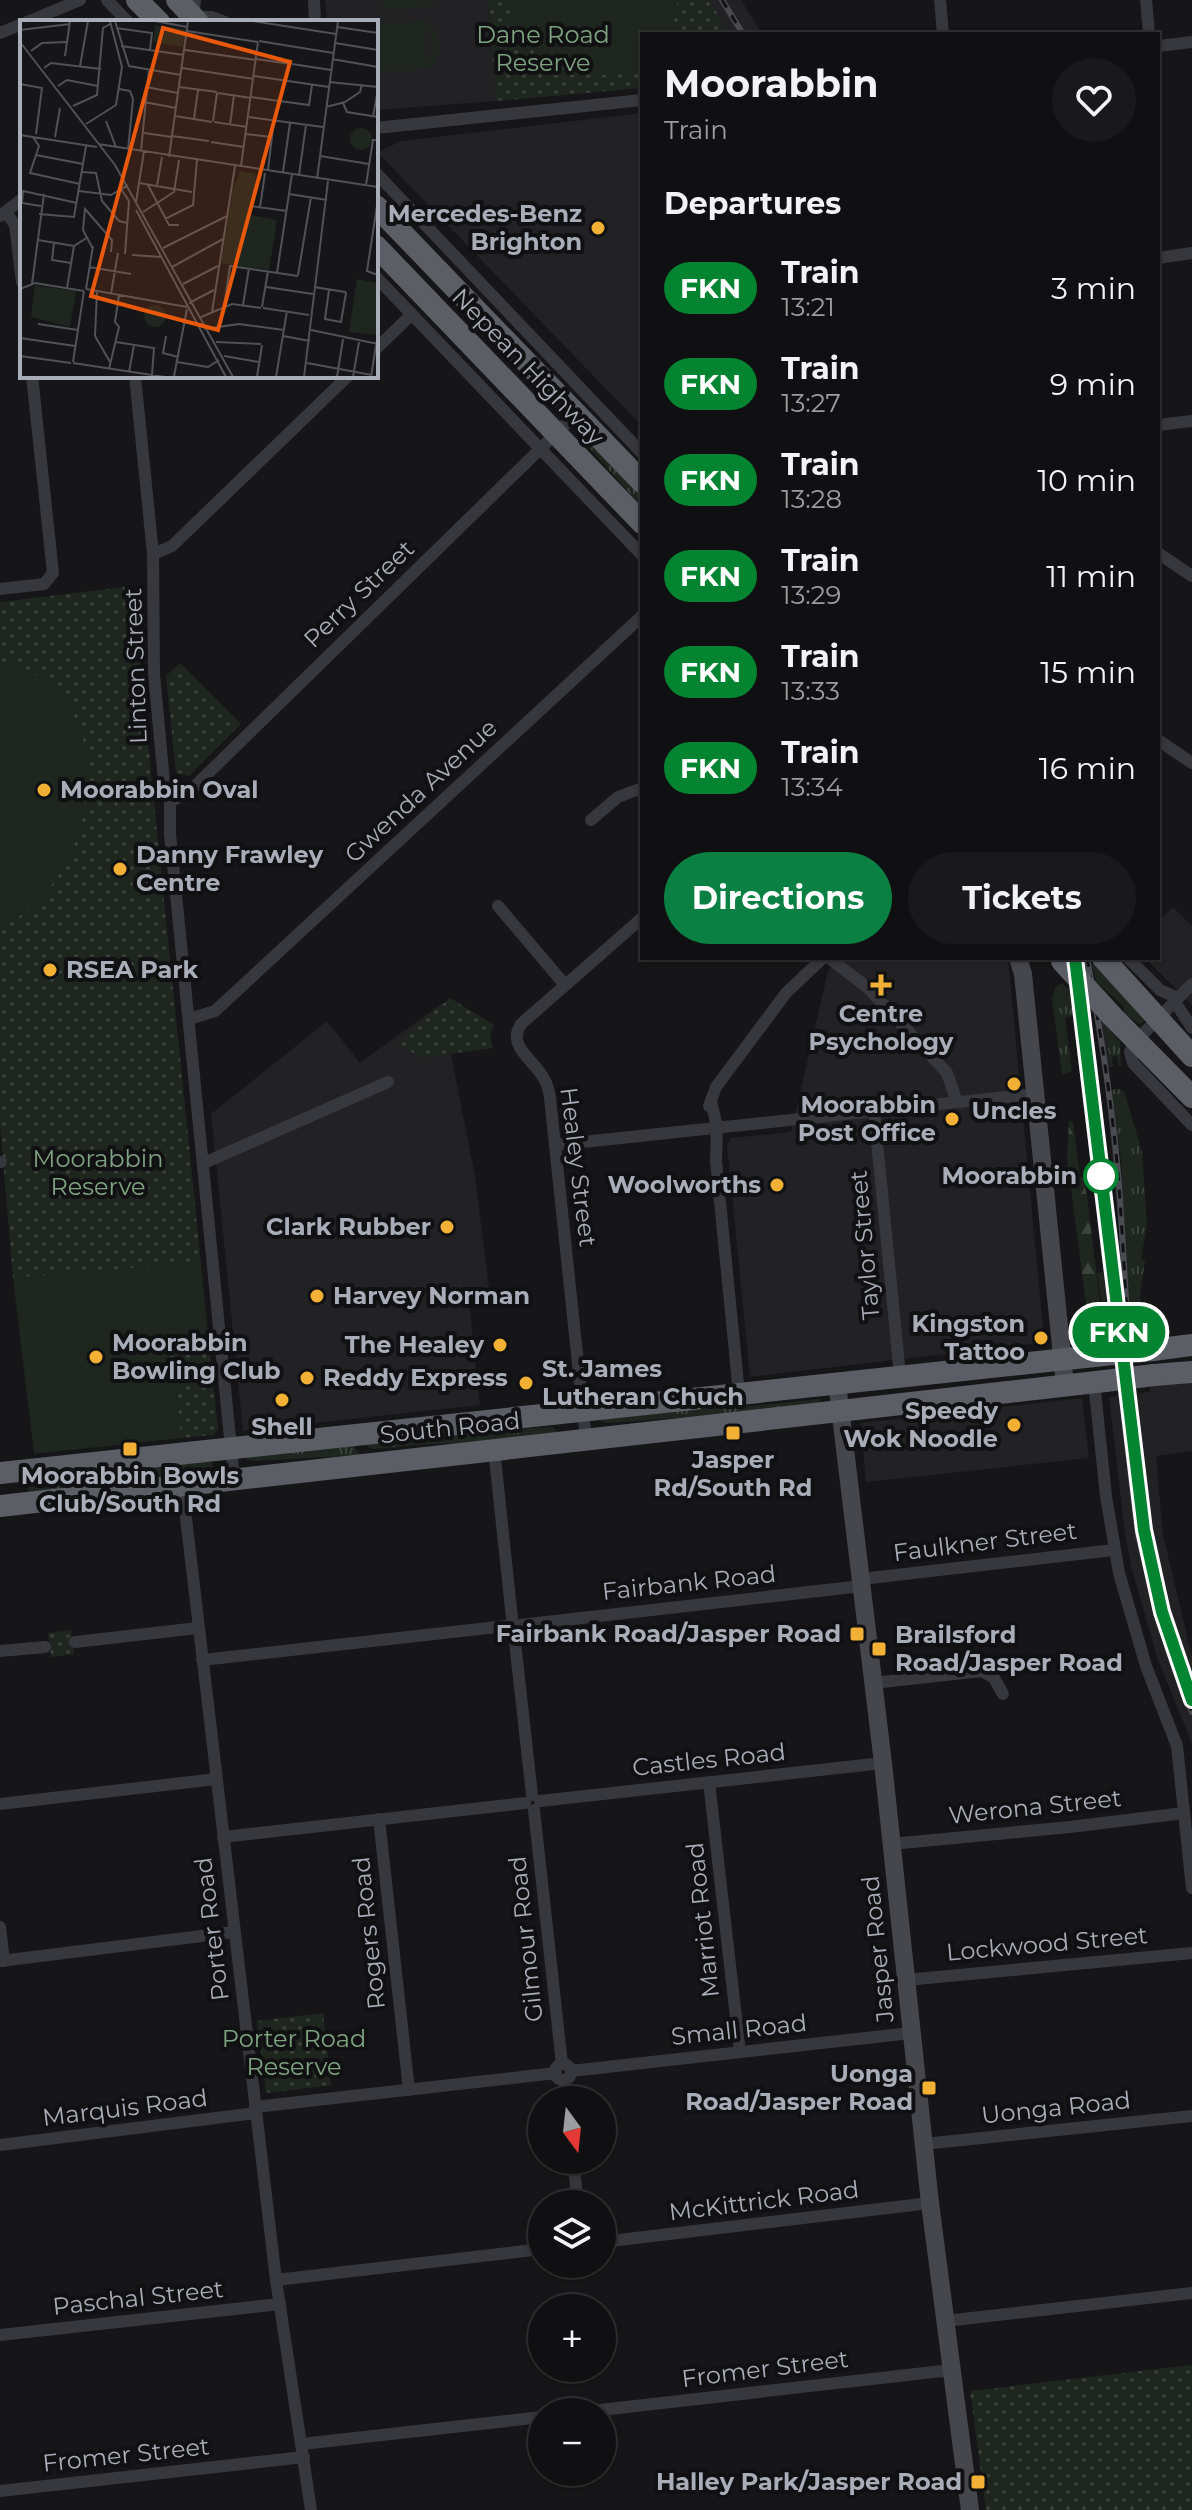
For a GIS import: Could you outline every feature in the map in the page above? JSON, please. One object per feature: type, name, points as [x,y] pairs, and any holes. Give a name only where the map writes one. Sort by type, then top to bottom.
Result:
[{"type":"highway","points":[[137,0],[157,20]]},
{"type":"highway","points":[[177,0],[196,13]]},
{"type":"highway","name":"Nepean Highway","points":[[378,208],[640,480]]},
{"type":"highway","name":"Nepean Highway","points":[[378,248],[548,441],[640,521]]},
{"type":"highway","points":[[1062,960],[1192,1097]]},
{"type":"highway","points":[[1105,960],[1158,1019],[1190,1043]]},
{"type":"highway","name":"South Road","points":[[8,1472],[1192,1345]]},
{"type":"highway","name":"South Road","points":[[10,1505],[1065,1385],[1097,1387],[1154,1375],[1192,1372]]},
{"type":"highway","points":[[355,1435],[358,1446],[370,1463]]},
{"type":"highway","points":[[8,1472],[10,1505]]},
{"type":"main road","points":[[1023,963],[1065,1385]]},
{"type":"main road","name":"Jasper Road","points":[[837,1383],[883,1763],[930,2203],[970,2510]]},
{"type":"street","points":[[32,20],[80,0]]},
{"type":"street","points":[[107,0],[126,20]]},
{"type":"street","points":[[314,0],[315,20]]},
{"type":"street","points":[[940,0],[943,32]]},
{"type":"street","points":[[1146,0],[1149,32]]},
{"type":"street","points":[[196,13],[220,20]]},
{"type":"street","points":[[0,33],[20,25]]},
{"type":"street","points":[[1160,46],[1192,42]]},
{"type":"street","points":[[378,128],[640,100]]},
{"type":"street","points":[[378,175],[640,451]]},
{"type":"street","points":[[20,201],[3,214],[15,225],[20,266]]},
{"type":"street","points":[[1160,258],[1192,253]]},
{"type":"street","points":[[378,279],[548,441],[640,553]]},
{"type":"street","points":[[378,347],[412,314]]},
{"type":"street","points":[[0,589],[39,585],[51,578],[54,567],[32,378]]},
{"type":"street","name":"Linton Street","points":[[135,378],[153,554],[154,674],[164,781],[170,802],[170,834],[234,1478]]},
{"type":"street","points":[[153,554],[172,546],[346,378]]},
{"type":"street","name":"Perry Street","points":[[170,802],[193,788],[576,414]]},
{"type":"street","points":[[1160,425],[1192,421]]},
{"type":"street","points":[[1160,554],[1192,576]]},
{"type":"street","name":"Gwenda Avenue","points":[[189,1019],[215,1011],[640,618]]},
{"type":"street","points":[[1160,741],[1192,763]]},
{"type":"street","points":[[591,820],[618,797],[640,789]]},
{"type":"street","points":[[498,906],[565,985]]},
{"type":"street","name":"Healey Street","points":[[586,1439],[546,1082],[518,1047],[517,1035],[521,1024],[640,920]]},
{"type":"street","points":[[739,1393],[711,1101],[716,1087],[786,993],[824,960]]},
{"type":"street","points":[[829,960],[868,988],[947,1073],[957,1102]]},
{"type":"street","points":[[1130,960],[1160,990],[1176,1000],[1190,1043]]},
{"type":"street","points":[[1192,984],[1136,1041],[1130,1052],[1133,1063],[1192,1125]]},
{"type":"street","points":[[204,1163],[388,1082]]},
{"type":"street","points":[[555,1145],[1035,1094]]},
{"type":"street","name":"Taylor Street","points":[[874,1111],[900,1376]]},
{"type":"street","points":[[1097,1387],[1114,1550],[1138,1641],[1175,1739],[1192,1888]]},
{"type":"street","name":"Gilmour Road","points":[[494,1449],[565,2086]]},
{"type":"street","name":"Porter Road","points":[[182,1484],[276,2280],[311,2510]]},
{"type":"street","name":"Faulkner Street","points":[[861,1582],[1114,1550]]},
{"type":"street","name":"Fairbank Road","points":[[202,1660],[861,1582]]},
{"type":"street","points":[[75,1642],[198,1628]]},
{"type":"street","points":[[0,1651],[45,1647]]},
{"type":"street","points":[[873,1683],[982,1671],[991,1674],[1003,1694]]},
{"type":"street","name":"Castles Road","points":[[223,1837],[883,1763]]},
{"type":"street","points":[[0,1804],[216,1779]]},
{"type":"street","name":"Marriot Road","points":[[709,1782],[740,2052]]},
{"type":"street","name":"Werona Street","points":[[891,1844],[1184,1813]]},
{"type":"street","name":"Rogers Road","points":[[379,1819],[409,2090]]},
{"type":"street","points":[[0,1927],[2,1961],[234,1932]]},
{"type":"street","name":"Lockwood Street","points":[[906,1980],[1192,1953]]},
{"type":"street","name":"Small Road","points":[[256,2110],[911,2033]]},
{"type":"street","name":"Marquis Road","points":[[0,2145],[256,2110]]},
{"type":"street","name":"Uonga Road","points":[[924,2144],[1192,2116]]},
{"type":"street","name":"McKittrick Road","points":[[616,2240],[930,2203]]},
{"type":"street","points":[[276,2280],[528,2251]]},
{"type":"street","points":[[945,2321],[1192,2293]]},
{"type":"street","name":"Paschal Street","points":[[0,2335],[280,2304]]},
{"type":"street","name":"Fromer Street","points":[[616,2408],[951,2370]]},
{"type":"street","name":"Fromer Street","points":[[0,2491],[528,2419]]},
{"type":"shaded area","points":[[325,0],[488,0],[496,101],[378,110],[378,20],[327,20]]},
{"type":"shaded area","points":[[709,0],[741,0],[761,32],[729,32]]},
{"type":"shaded area","points":[[640,113],[640,424],[378,153],[402,141]]},
{"type":"shaded area","points":[[1173,907],[1192,926],[1192,1005],[1147,960],[1160,960],[1160,919]]},
{"type":"shaded area","points":[[839,960],[1008,960],[1044,1338],[1040,1343],[750,1377],[727,1145],[731,1138],[791,1132],[828,971]]},
{"type":"shaded area","points":[[1070,991],[1095,1013],[1084,1014],[1113,1256],[1118,1255],[1119,1230],[1106,1090],[1111,1090],[1125,1206],[1130,1333],[1111,1335]]},
{"type":"shaded area","points":[[441,1004],[475,1176],[489,1288],[468,1291],[480,1405],[243,1431],[211,1114],[327,1021],[360,1063]]},
{"type":"shaded area","points":[[1095,1013],[1104,1022],[1111,1067],[1103,1068]]},
{"type":"shaded area","points":[[1192,1382],[1192,1451],[1156,1456],[1163,1535],[1192,1657],[1192,1744],[1157,1657],[1131,1566],[1109,1397],[1150,1392],[1150,1386]]},
{"type":"shaded area","points":[[1082,1398],[1089,1458],[866,1482],[861,1423]]},
{"type":"green space","points":[[383,0],[433,0],[434,6],[383,10]]},
{"type":"green space","name":"Dane Road Reserve","points":[[488,0],[709,0],[729,32],[640,32],[640,88],[496,101]]},
{"type":"green space","points":[[505,0],[677,0],[671,32],[640,32],[640,64],[621,72],[599,75],[579,72],[542,53],[514,20]]},
{"type":"green space","points":[[423,21],[434,29],[439,43],[438,58],[429,67],[378,72],[378,24]],"holes":[[[423,27],[429,29],[433,55],[426,62]]]},
{"type":"green space","points":[[584,435],[640,492],[640,505],[584,442],[581,438]]},
{"type":"green space","name":"Moorabbin Reserve","points":[[132,586],[201,1263],[13,1278],[0,1124],[0,602]]},
{"type":"green space","name":"Moorabbin Oval","points":[[0,661],[42,678],[69,707],[84,745],[87,787],[80,830],[62,870],[35,903],[0,927]]},
{"type":"green space","points":[[180,663],[241,724],[189,776],[176,773],[166,676]]},
{"type":"green space","points":[[1091,962],[1147,1020],[1139,1024],[1124,1013],[1124,1007],[1096,981]]},
{"type":"green space","points":[[1062,983],[1070,991],[1073,1016],[1065,1018],[1072,1071],[1062,1075],[1052,999],[1055,988]]},
{"type":"green space","points":[[450,998],[494,1025],[490,1035],[493,1048],[421,1058],[398,1043]]},
{"type":"green space","points":[[1104,1022],[1120,1042],[1121,1066],[1118,1066],[1117,1056],[1112,1057],[1111,1067]]},
{"type":"green space","points":[[1111,1090],[1124,1091],[1142,1152],[1147,1224],[1141,1259],[1145,1261],[1140,1296],[1143,1331],[1130,1333],[1121,1161]]},
{"type":"green space","points":[[1069,1121],[1073,1122],[1080,1177],[1083,1177],[1087,1196],[1102,1319],[1108,1342],[1094,1341],[1089,1327],[1067,1157]]},
{"type":"green space","name":"Moorabbin Bowling Club","points":[[201,1263],[210,1352],[169,1356],[174,1368],[181,1438],[34,1454],[13,1278]]},
{"type":"green space","points":[[1103,1272],[1111,1335],[1107,1335],[1097,1273]]},
{"type":"green space","points":[[210,1352],[218,1429],[213,1435],[181,1438],[174,1368],[169,1356]]},
{"type":"green space","points":[[820,1399],[820,1403],[744,1413],[607,1423],[598,1420],[655,1410],[732,1408]]},
{"type":"green space","points":[[553,1427],[557,1432],[555,1434],[477,1443],[374,1449],[362,1444],[442,1433]]},
{"type":"green space","points":[[351,1443],[361,1455],[245,1459],[247,1457]]},
{"type":"green space","points":[[209,1459],[213,1467],[203,1473],[32,1494],[28,1489],[28,1480]]},
{"type":"green space","points":[[71,1630],[74,1654],[51,1657],[48,1633]]},
{"type":"green space","name":"Porter Road Reserve","points":[[323,2013],[331,2085],[268,2093],[257,2021]]},
{"type":"green space","points":[[1192,2365],[1192,2510],[986,2510],[970,2391]]},
{"type":"railway","points":[[722,0],[742,32]]},
{"type":"railway","points":[[1069,960],[1138,1534],[1167,1647],[1192,1712]]},
{"type":"railway","points":[[1087,960],[1113,1129],[1131,1375],[1145,1500],[1156,1562],[1192,1683]]},
{"type":"train","name":"FKN","points":[[1075,960],[1144,1530],[1162,1612],[1192,1700]]},
{"type":"place","name":"Mercedes-Benz Brighton","points":[[598,228]]},
{"type":"place","name":"Moorabbin Oval","points":[[44,790]]},
{"type":"place","name":"Danny Frawley Centre","points":[[120,869]]},
{"type":"place","name":"RSEA Park","points":[[50,970]]},
{"type":"place","name":"Centre Psychology","points":[[881,985]]},
{"type":"place","name":"Uncles","points":[[1014,1084]]},
{"type":"place","name":"Moorabbin Post Office","points":[[952,1119]]},
{"type":"place","name":"Moorabbin","points":[[1101,1176]]},
{"type":"place","name":"Woolworths","points":[[777,1185]]},
{"type":"place","name":"Clark Rubber","points":[[447,1227]]},
{"type":"place","name":"Harvey Norman","points":[[317,1296]]},
{"type":"place","name":"Kingston Tattoo","points":[[1041,1338]]},
{"type":"place","name":"The Healey","points":[[500,1345]]},
{"type":"place","name":"Moorabbin Bowling Club","points":[[96,1357]]},
{"type":"place","name":"Reddy Express","points":[[307,1378]]},
{"type":"place","name":"St. James Lutheran Chuch","points":[[526,1383]]},
{"type":"place","name":"Shell","points":[[282,1400]]},
{"type":"place","name":"Speedy Wok Noodle","points":[[1014,1425]]},
{"type":"place","name":"Jasper Rd/South Rd","points":[[733,1433]]},
{"type":"place","name":"Moorabbin Bowls Club/South Rd","points":[[130,1449]]},
{"type":"place","name":"Fairbank Road/Jasper Road","points":[[857,1634]]},
{"type":"place","name":"Brailsford Road/Jasper Road","points":[[879,1649]]},
{"type":"place","name":"Uonga Road/Jasper Road","points":[[929,2088]]},
{"type":"place","name":"Halley Park/Jasper Road","points":[[978,2482]]}]
